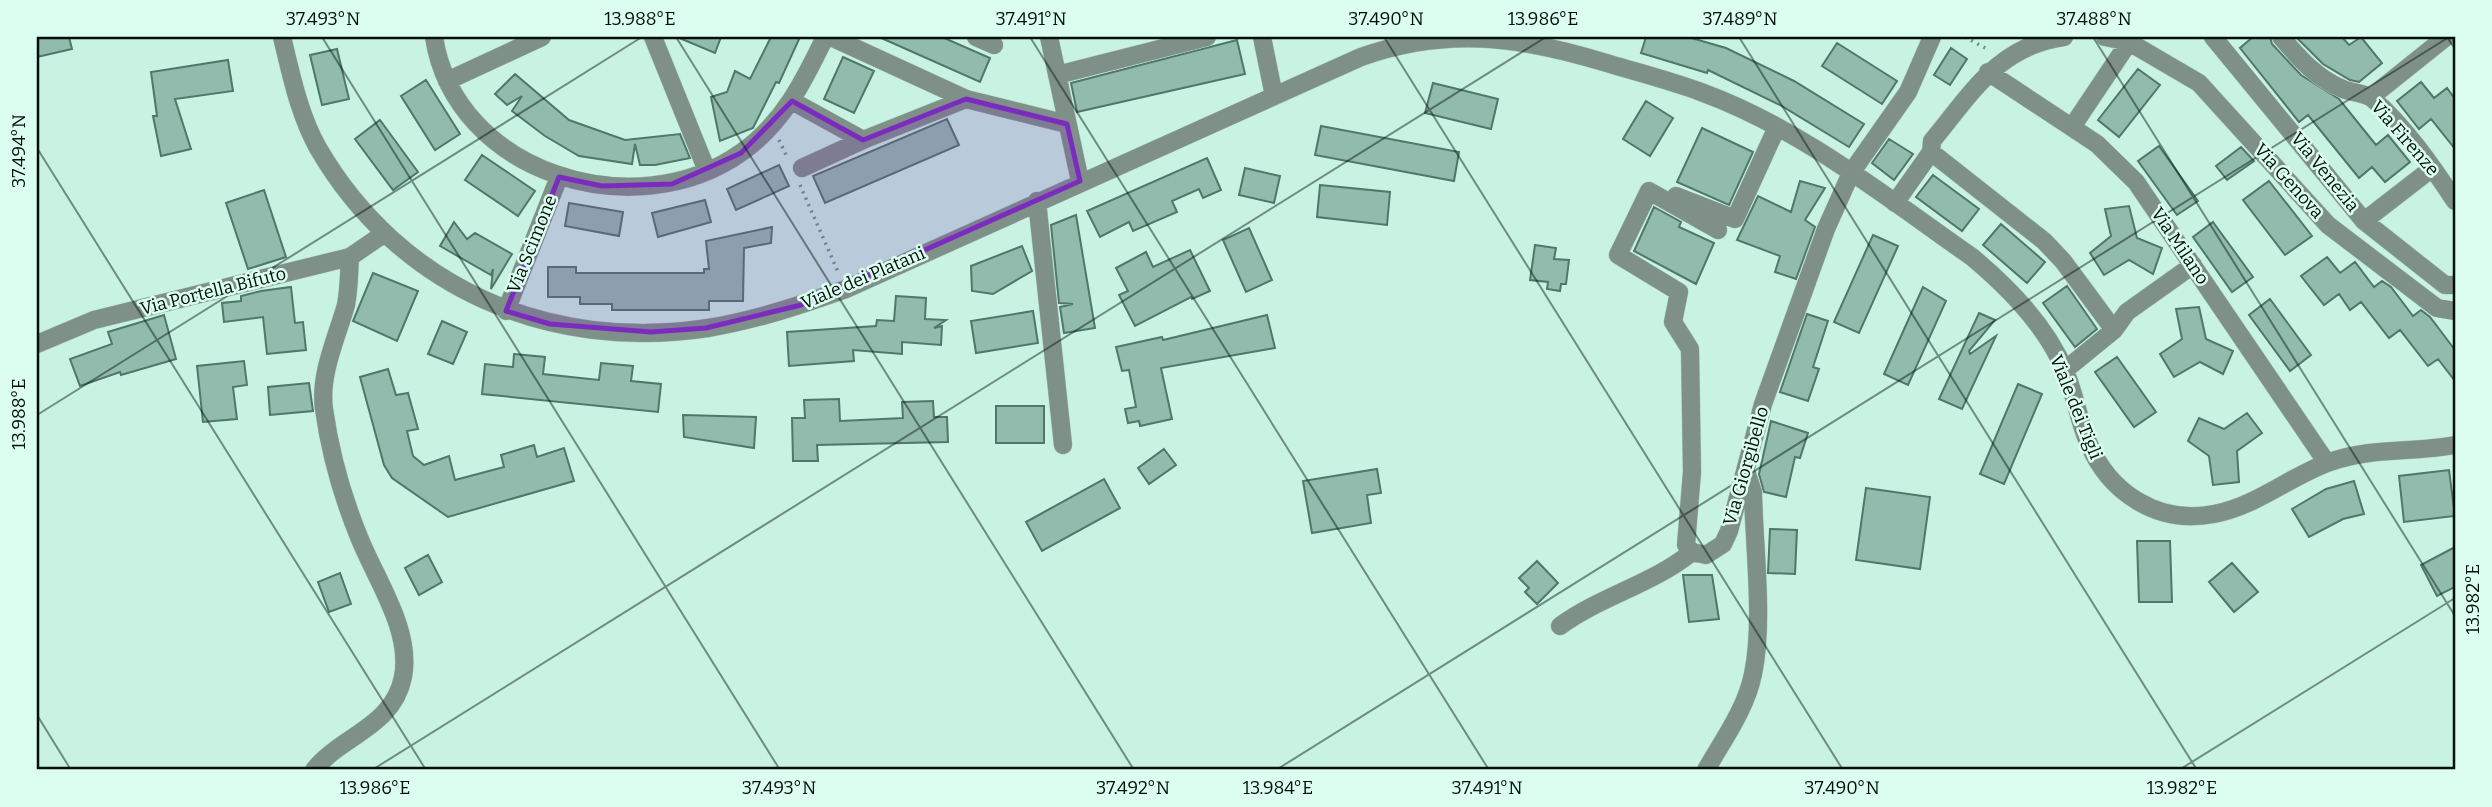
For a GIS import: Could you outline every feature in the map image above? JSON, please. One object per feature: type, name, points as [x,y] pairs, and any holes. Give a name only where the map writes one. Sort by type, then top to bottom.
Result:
[{"type":"street","name":"Viale dei Platani","points":[[282,37],[294,88],[318,147],[385,233],[437,275],[506,311],[550,324],[651,332],[706,328],[755,319],[846,289],[1080,181],[1361,57],[1392,46],[1439,37],[1553,41]]},
{"type":"street","points":[[434,37],[447,81],[481,130],[517,157],[559,177],[602,186],[637,188],[672,184],[707,171],[741,153],[770,127],[792,101],[825,37]]},
{"type":"street","points":[[447,81],[542,37]]},
{"type":"street","points":[[653,37],[707,171]]},
{"type":"street","points":[[831,37],[966,99],[1067,124]]},
{"type":"street","points":[[976,37],[995,45]]},
{"type":"street","points":[[1049,37],[1080,181]]},
{"type":"street","points":[[1057,75],[1207,37]]},
{"type":"street","points":[[1262,37],[1274,96]]},
{"type":"street","name":"Via Giorgibello","points":[[1560,626],[1585,608],[1672,568],[1692,552],[1706,555],[1723,544],[1780,355],[1826,229],[1851,173],[1908,92],[1932,37]]},
{"type":"street","points":[[1895,203],[1931,152],[1932,141],[1988,72],[2024,48],[2064,37]]},
{"type":"street","name":"Via Genova","points":[[2105,37],[2129,42],[2199,83],[2328,225],[2437,308],[2455,310]]},
{"type":"street","name":"Via Venezia","points":[[2213,37],[2364,221],[2445,285],[2455,285]]},
{"type":"street","name":"Via Firenze","points":[[2281,37],[2304,63],[2319,75],[2341,89],[2371,97],[2433,169],[2455,201]]},
{"type":"street","points":[[2371,97],[2446,37],[2455,48]]},
{"type":"street","name":"Viale dei Tigli","points":[[1553,41],[1702,92],[1777,128],[1851,173],[1990,272],[2036,323],[2065,370],[2088,442],[2101,467],[2123,493],[2146,508],[2176,515],[2214,514],[2250,502],[2327,463],[2360,452],[2455,445]]},
{"type":"street","points":[[2072,127],[2129,42]]},
{"type":"street","name":"Via Milano","points":[[1988,72],[2097,145],[2136,182],[2327,463]]},
{"type":"street","points":[[798,173],[863,140],[966,99]]},
{"type":"street","points":[[792,101],[863,140]]},
{"type":"street","points":[[1648,191],[1661,191],[1735,219],[1777,128]]},
{"type":"street","points":[[1931,152],[2044,242],[2063,261],[2114,330]]},
{"type":"street","points":[[2364,221],[2426,173]]},
{"type":"street","name":"Via Scimone","points":[[506,311],[559,177]]},
{"type":"street","points":[[1648,191],[1718,230]]},
{"type":"street","points":[[1648,191],[1618,255],[1679,292],[1673,322],[1690,349],[1692,472],[1685,535],[1686,545],[1692,552]]},
{"type":"street","points":[[1037,201],[1063,445]]},
{"type":"street","name":"Via Portella Bifuto","points":[[37,344],[94,320],[350,257],[385,233]]},
{"type":"street","points":[[314,770],[328,753],[370,729],[393,705],[403,677],[404,643],[357,535],[331,446],[323,405],[328,366],[347,301],[350,257]]},
{"type":"street","points":[[2065,370],[2114,330],[2127,312],[2193,265]]},
{"type":"street","points":[[1706,770],[1742,708],[1753,676],[1757,643],[1753,492],[1746,471]]},
{"type":"path","points":[[1965,37],[1984,47]]},
{"type":"path","points":[[770,127],[798,173],[846,289]]},
{"type":"highlighted area","points":[[966,99],[1067,124],[1080,181],[801,305],[706,328],[651,332],[550,324],[506,311],[559,177],[602,186],[672,184],[741,153],[792,101],[863,140]]},
{"type":"building","points":[[37,37],[69,37],[72,49],[37,57]]},
{"type":"building","points":[[677,37],[721,37],[715,53]]},
{"type":"building","points":[[771,37],[800,37],[779,83],[776,82],[753,128],[720,141],[711,97],[727,92],[735,71],[750,79]]},
{"type":"building","points":[[879,37],[942,37],[990,58],[980,82]]},
{"type":"building","points":[[1646,37],[1688,37],[1726,48],[1794,81],[1864,124],[1849,147],[1780,105],[1708,70],[1707,73],[1641,53]]},
{"type":"building","points":[[2253,37],[2270,37],[2272,44],[2301,75],[2339,99],[2376,145],[2388,135],[2410,162],[2385,182],[2372,167],[2359,178],[2308,115],[2299,122],[2240,48]]},
{"type":"building","points":[[2296,37],[2342,37],[2349,45],[2361,37],[2382,63],[2359,82],[2350,80],[2323,64]]},
{"type":"building","points":[[1237,40],[1245,74],[1077,112],[1071,83]]},
{"type":"building","points":[[1837,43],[1897,81],[1882,104],[1822,66]]},
{"type":"building","points":[[1951,48],[1967,59],[1950,85],[1934,75]]},
{"type":"building","points":[[337,49],[349,99],[322,105],[310,55]]},
{"type":"building","points":[[843,57],[874,71],[854,113],[824,99]]},
{"type":"building","points":[[228,60],[233,91],[175,99],[191,149],[161,156],[153,116],[157,116],[151,72]]},
{"type":"building","points":[[2138,69],[2160,85],[2119,137],[2098,120]]},
{"type":"building","points":[[515,74],[569,120],[625,140],[680,134],[690,158],[640,165],[635,144],[632,164],[579,156],[545,136],[512,111],[522,96],[507,105],[495,94]]},
{"type":"building","points":[[426,80],[460,134],[435,150],[401,96]]},
{"type":"building","points":[[2421,82],[2434,98],[2447,88],[2455,99],[2455,149],[2431,119],[2419,129],[2397,101]]},
{"type":"building","points":[[1433,83],[1498,99],[1491,129],[1425,113]]},
{"type":"building","points":[[1646,101],[1673,118],[1650,156],[1623,139]]},
{"type":"building","points":[[947,119],[959,145],[825,203],[813,176]]},
{"type":"building","points":[[380,120],[418,172],[393,190],[355,139]]},
{"type":"building","points":[[1321,126],[1459,152],[1454,181],[1315,155]]},
{"type":"building","points":[[1702,128],[1753,152],[1729,205],[1677,182]]},
{"type":"building","points":[[1889,139],[1913,154],[1894,180],[1872,163]]},
{"type":"building","points":[[2159,146],[2198,201],[2177,215],[2138,161]]},
{"type":"building","points":[[2241,147],[2254,161],[2227,180],[2216,166]]},
{"type":"building","points":[[482,155],[535,191],[518,216],[465,180]]},
{"type":"building","points":[[1207,158],[1221,190],[1203,198],[1199,189],[1172,201],[1177,212],[1133,231],[1129,222],[1100,237],[1087,211]]},
{"type":"building","points":[[779,165],[789,186],[736,210],[727,189]]},
{"type":"building","points":[[1245,168],[1280,176],[1274,203],[1239,195]]},
{"type":"building","points":[[1933,175],[1979,209],[1962,231],[1916,197]]},
{"type":"building","points":[[1800,181],[1825,188],[1805,220],[1815,227],[1796,279],[1775,272],[1780,256],[1737,240],[1758,196],[1791,212]]},
{"type":"building","points":[[2269,181],[2312,236],[2285,255],[2243,200]]},
{"type":"building","points":[[1320,185],[1390,192],[1387,225],[1317,217]]},
{"type":"building","points":[[264,190],[286,257],[248,269],[226,203]]},
{"type":"building","points":[[705,200],[711,222],[658,237],[652,213]]},
{"type":"building","points":[[569,203],[623,212],[619,236],[565,226]]},
{"type":"building","points":[[2129,206],[2137,238],[2162,248],[2153,274],[2129,260],[2104,275],[2090,253],[2111,236],[2105,209]]},
{"type":"building","points":[[1654,207],[1681,222],[1679,227],[1714,243],[1696,284],[1634,251]]},
{"type":"building","points":[[1076,215],[1095,328],[1064,333],[1060,307],[1073,304],[1059,303],[1051,225]]},
{"type":"building","points":[[454,222],[467,239],[475,233],[512,254],[491,289],[493,269],[491,275],[440,246]]},
{"type":"building","points":[[2213,222],[2253,277],[2232,292],[2193,237]]},
{"type":"building","points":[[2001,224],[2045,262],[2027,283],[1983,245]]},
{"type":"building","points":[[772,227],[771,243],[744,248],[743,301],[709,301],[709,310],[612,310],[612,304],[580,304],[580,297],[548,297],[548,267],[576,267],[576,273],[704,273],[704,269],[709,269],[706,241]]},
{"type":"building","points":[[1249,228],[1272,280],[1246,292],[1223,240]]},
{"type":"building","points":[[1873,235],[1898,246],[1859,333],[1834,322]]},
{"type":"building","points":[[1535,245],[1556,248],[1554,259],[1569,260],[1566,284],[1561,284],[1560,291],[1547,289],[1548,282],[1530,280]]},
{"type":"building","points":[[1022,246],[1032,271],[993,294],[972,291],[971,266]]},
{"type":"building","points":[[1190,250],[1210,291],[1192,299],[1191,297],[1135,326],[1119,295],[1128,291],[1116,268],[1146,252],[1153,267]]},
{"type":"building","points":[[2327,257],[2340,273],[2355,262],[2374,287],[2382,281],[2391,287],[2413,316],[2421,310],[2430,317],[2455,350],[2455,381],[2438,359],[2428,366],[2400,330],[2389,338],[2361,302],[2350,310],[2339,294],[2324,305],[2301,276]]},
{"type":"building","points":[[373,273],[418,291],[397,341],[353,321]]},
{"type":"building","points":[[2067,286],[2097,329],[2075,347],[2043,303]]},
{"type":"building","points":[[291,287],[295,323],[303,322],[306,350],[267,354],[263,317],[224,322],[222,303],[241,301],[241,296],[261,291]]},
{"type":"building","points":[[1923,287],[1946,301],[1908,385],[1884,374]]},
{"type":"building","points":[[896,296],[926,298],[925,319],[946,320],[934,328],[942,326],[941,345],[902,342],[902,354],[853,350],[854,361],[789,366],[787,332],[876,326],[877,320],[894,321]]},
{"type":"building","points":[[2270,299],[2311,355],[2290,371],[2249,315]]},
{"type":"building","points":[[2199,307],[2206,339],[2233,351],[2223,374],[2200,362],[2174,377],[2160,354],[2182,339],[2176,309]]},
{"type":"building","points":[[1033,311],[1038,343],[976,353],[971,321]]},
{"type":"building","points":[[1979,313],[1995,320],[1969,351],[1970,354],[1996,336],[1962,409],[1939,399]]},
{"type":"building","points":[[1807,314],[1828,321],[1813,367],[1819,369],[1808,401],[1780,392]]},
{"type":"building","points":[[164,315],[176,359],[121,375],[120,372],[80,386],[70,359],[112,344],[108,332]]},
{"type":"building","points":[[1267,315],[1275,348],[1161,368],[1172,419],[1140,426],[1139,421],[1128,423],[1125,409],[1136,407],[1129,370],[1122,371],[1116,347],[1162,337],[1163,340]]},
{"type":"building","points":[[442,321],[467,332],[453,364],[428,354]]},
{"type":"building","points":[[514,354],[545,357],[543,374],[599,380],[601,363],[633,366],[631,381],[661,384],[658,412],[482,394],[485,364],[513,367]]},
{"type":"building","points":[[2117,357],[2156,412],[2134,427],[2095,372]]},
{"type":"building","points":[[244,361],[247,385],[233,387],[237,419],[203,422],[197,366]]},
{"type":"building","points":[[388,369],[396,395],[408,393],[418,429],[407,431],[413,456],[424,465],[449,456],[455,480],[504,467],[501,455],[534,445],[537,457],[564,448],[574,481],[448,517],[392,478],[384,465],[360,377]]},
{"type":"building","points":[[309,383],[313,411],[270,415],[268,387]]},
{"type":"building","points":[[2018,384],[2042,394],[2004,484],[1980,474]]},
{"type":"building","points":[[839,399],[840,421],[903,418],[902,402],[933,401],[934,417],[947,417],[948,442],[817,445],[818,461],[793,461],[792,418],[805,418],[804,400]]},
{"type":"building","points":[[996,406],[1044,406],[1044,443],[996,443]]},
{"type":"building","points":[[2247,413],[2262,433],[2237,451],[2239,482],[2213,485],[2209,456],[2188,441],[2199,418],[2224,429]]},
{"type":"building","points":[[683,415],[756,417],[754,448],[684,437]]},
{"type":"building","points":[[1771,421],[1808,433],[1800,458],[1795,457],[1786,497],[1764,492],[1759,474]]},
{"type":"building","points":[[1164,449],[1176,465],[1149,484],[1138,468]]},
{"type":"building","points":[[1377,469],[1381,493],[1367,495],[1371,523],[1312,533],[1303,481]]},
{"type":"building","points":[[2449,470],[2455,516],[2404,522],[2399,476]]},
{"type":"building","points":[[1104,479],[1120,508],[1042,551],[1026,522]]},
{"type":"building","points":[[2354,481],[2364,514],[2343,519],[2309,537],[2292,509],[2326,489]]},
{"type":"building","points":[[1866,488],[1930,497],[1920,569],[1856,560]]},
{"type":"building","points":[[1770,529],[1797,530],[1795,574],[1768,573]]},
{"type":"building","points":[[2137,541],[2170,541],[2172,602],[2139,602]]},
{"type":"building","points":[[2455,547],[2455,587],[2437,596],[2421,565]]},
{"type":"building","points":[[428,555],[442,582],[419,595],[405,568]]},
{"type":"building","points":[[1537,561],[1558,583],[1537,604],[1525,592],[1529,588],[1519,578]]},
{"type":"building","points":[[2232,563],[2258,592],[2234,612],[2209,582]]},
{"type":"building","points":[[340,573],[351,604],[329,612],[318,582]]},
{"type":"building","points":[[1683,575],[1712,575],[1719,619],[1689,622]]}]
